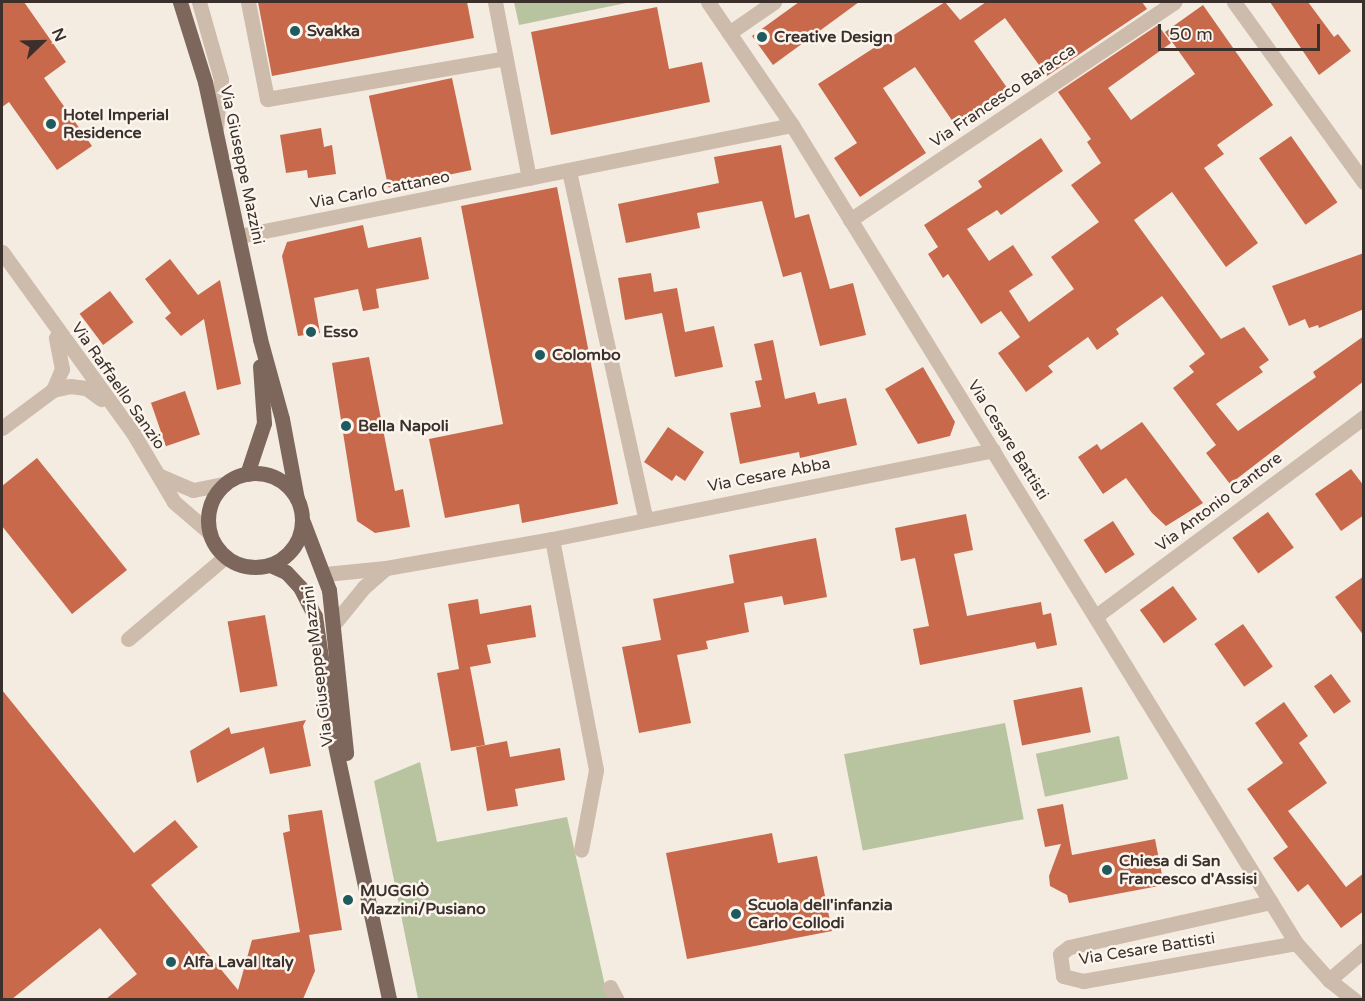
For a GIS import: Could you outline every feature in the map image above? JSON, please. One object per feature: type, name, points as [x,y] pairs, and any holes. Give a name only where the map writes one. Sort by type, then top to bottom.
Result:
[{"type":"main road","name":"Via Giuseppe Mazzini","points":[[180,2],[215,131],[260,339],[282,419],[297,499]]},
{"type":"main road","name":"Via Giuseppe Mazzini","points":[[248,474],[264,423],[260,339]]},
{"type":"main road","points":[[248,474],[276,478],[297,499],[302,520],[293,549],[270,565],[242,566],[225,556],[210,532],[209,509],[225,484],[248,474]]},
{"type":"main road","name":"Via Giuseppe Mazzini","points":[[302,520],[325,574],[333,625],[352,813]]},
{"type":"main road","name":"Via Giuseppe Mazzini","points":[[270,565],[295,580],[315,616],[332,726],[389,999]]},
{"type":"street","points":[[199,2],[221,79],[215,131]]},
{"type":"street","points":[[248,2],[267,99],[506,58]]},
{"type":"street","points":[[495,2],[529,178]]},
{"type":"street","name":"Via Cesare Battisti","points":[[708,2],[792,125],[1296,943],[1329,980],[1355,999]]},
{"type":"street","points":[[729,33],[774,2]]},
{"type":"street","name":"Via Francesco Baracca","points":[[850,220],[1175,2]]},
{"type":"street","points":[[1234,2],[1364,182]]},
{"type":"street","name":"Via Carlo Cattaneo","points":[[239,236],[792,125]]},
{"type":"street","points":[[569,171],[645,518]]},
{"type":"street","name":"Via Raffaello Sanzio","points":[[2,252],[157,471],[174,502],[210,532]]},
{"type":"street","name":"Via Raffaello Sanzio","points":[[50,321],[62,357],[62,369],[53,390]]},
{"type":"street","points":[[2,428],[53,390],[70,386],[86,388],[115,411]]},
{"type":"street","name":"Via Antonio Cantore","points":[[1096,616],[1364,417]]},
{"type":"street","name":"Via Cesare Abba","points":[[325,574],[386,568],[552,539],[645,518],[993,450]]},
{"type":"street","name":"Via Raffaello Sanzio","points":[[157,471],[185,489],[225,484]]},
{"type":"street","points":[[552,539],[596,770],[581,850]]},
{"type":"street","points":[[128,639],[225,556]]},
{"type":"street","points":[[333,625],[364,587],[386,568]]},
{"type":"street","name":"Via Cesare Battisti","points":[[1272,902],[1069,947],[1060,954],[1063,976],[1083,981],[1296,943]]},
{"type":"street","points":[[1329,980],[1364,950]]},
{"type":"green space","points":[[514,2],[631,2],[519,25]]},
{"type":"green space","points":[[1005,723],[1024,819],[863,850],[844,754]]},
{"type":"green space","points":[[1119,736],[1128,779],[1045,797],[1036,754]]},
{"type":"green space","points":[[420,762],[437,842],[567,817],[608,999],[418,999],[374,781]]},
{"type":"building","points":[[2,2],[24,2],[66,62],[44,78],[92,146],[57,170],[9,102],[2,107]]},
{"type":"building","points":[[258,2],[467,2],[474,38],[272,76]]},
{"type":"building","points":[[799,2],[859,2],[773,65],[752,36]]},
{"type":"building","points":[[945,2],[960,20],[986,2],[1142,2],[1147,9],[1047,76],[1005,18],[974,41],[1010,92],[958,129],[915,67],[883,88],[926,153],[860,197],[834,158],[857,143],[818,84]]},
{"type":"building","points":[[1270,2],[1308,2],[1334,37],[1338,34],[1351,51],[1319,75]]},
{"type":"building","points":[[1203,5],[1273,105],[1217,145],[1224,154],[1204,168],[1258,243],[1226,267],[1172,192],[1134,220],[1221,339],[1244,327],[1269,360],[1259,367],[1263,372],[1216,404],[1238,431],[1316,377],[1313,372],[1364,336],[1364,381],[1230,484],[1206,453],[1216,445],[1173,388],[1194,372],[1189,366],[1205,354],[1162,296],[1116,329],[1119,334],[1097,350],[1088,337],[1048,366],[1053,372],[1026,392],[998,353],[1020,337],[1001,311],[981,324],[948,274],[943,278],[928,254],[938,247],[924,225],[982,187],[978,181],[1041,138],[1063,171],[1001,215],[997,210],[967,229],[989,261],[1013,245],[1033,275],[1009,291],[1029,322],[1074,289],[1051,257],[1099,222],[1071,185],[1101,163],[1087,142],[1091,139],[1058,92],[1158,25],[1171,43],[1108,88],[1131,120],[1195,74],[1165,32]]},
{"type":"building","points":[[657,7],[669,69],[702,62],[710,102],[551,135],[531,32]]},
{"type":"building","points":[[452,78],[472,170],[388,188],[369,96]]},
{"type":"building","points":[[321,128],[324,147],[332,145],[336,174],[308,178],[307,170],[286,173],[280,135]]},
{"type":"building","points":[[1291,136],[1337,202],[1306,225],[1259,158]]},
{"type":"building","points":[[781,145],[795,218],[809,214],[830,289],[853,283],[866,335],[820,346],[801,272],[783,277],[762,201],[697,213],[700,228],[626,243],[618,204],[719,183],[714,157]]},
{"type":"building","name":"Colombo","points":[[557,187],[618,504],[522,523],[519,504],[445,518],[429,439],[503,424],[461,206]]},
{"type":"building","points":[[363,225],[368,248],[421,237],[429,279],[376,289],[379,308],[363,311],[358,289],[314,298],[320,333],[298,336],[282,256],[287,242]]},
{"type":"building","points":[[1364,253],[1364,309],[1319,328],[1318,325],[1309,328],[1305,319],[1289,326],[1272,286]]},
{"type":"building","points":[[170,259],[198,295],[220,280],[241,384],[217,390],[204,319],[181,336],[165,318],[171,313],[145,279]]},
{"type":"building","points":[[651,273],[654,292],[677,288],[685,332],[714,326],[723,367],[675,377],[662,313],[625,320],[618,278]]},
{"type":"building","points":[[110,291],[133,322],[103,345],[80,314]]},
{"type":"building","points":[[773,340],[785,399],[815,392],[818,404],[846,398],[857,445],[800,458],[799,452],[740,464],[730,413],[761,407],[755,381],[762,380],[754,344]]},
{"type":"building","points":[[369,357],[395,491],[403,489],[410,527],[375,533],[357,521],[332,363]]},
{"type":"building","points":[[923,367],[955,422],[950,436],[918,444],[885,389]]},
{"type":"building","points":[[185,391],[200,434],[166,446],[151,403]]},
{"type":"building","points":[[1142,422],[1203,503],[1166,526],[1152,513],[1126,478],[1103,494],[1078,457],[1097,444],[1101,450]]},
{"type":"building","points":[[668,427],[704,452],[685,481],[676,475],[672,481],[644,462]]},
{"type":"building","points":[[37,458],[127,570],[72,614],[2,526],[2,486]]},
{"type":"building","points":[[1351,469],[1364,486],[1364,515],[1341,531],[1315,494]]},
{"type":"building","points":[[1268,512],[1294,548],[1258,573],[1232,538]]},
{"type":"building","points":[[966,514],[973,550],[954,554],[967,616],[1041,602],[1043,615],[1051,613],[1057,645],[1037,649],[1035,642],[920,665],[913,629],[929,626],[915,558],[901,561],[895,528]]},
{"type":"building","points":[[1113,521],[1135,555],[1105,574],[1084,540]]},
{"type":"building","points":[[816,538],[827,597],[784,605],[782,596],[744,603],[749,632],[706,641],[708,649],[677,655],[691,723],[639,733],[622,647],[661,640],[653,599],[734,583],[729,555]]},
{"type":"building","points":[[1364,576],[1364,636],[1335,597]]},
{"type":"building","points":[[1173,586],[1197,619],[1164,643],[1140,610]]},
{"type":"building","points":[[478,599],[480,614],[531,605],[536,637],[487,645],[491,663],[470,667],[485,745],[451,751],[437,673],[459,669],[448,604]]},
{"type":"building","points":[[265,615],[278,686],[240,693],[228,622]]},
{"type":"building","points":[[1243,624],[1273,667],[1244,687],[1214,644]]},
{"type":"building","points":[[1331,674],[1351,702],[1334,714],[1314,686]]},
{"type":"building","points":[[1082,687],[1091,732],[1022,746],[1013,700]]},
{"type":"building","points":[[2,690],[134,853],[175,820],[198,847],[151,885],[238,990],[252,940],[300,932],[283,833],[290,831],[288,815],[322,810],[342,930],[309,935],[315,971],[303,999],[106,999],[137,974],[100,928],[12,999],[2,999]]},
{"type":"building","points":[[1284,702],[1308,736],[1299,743],[1327,783],[1288,811],[1346,887],[1364,873],[1364,911],[1341,928],[1308,884],[1298,892],[1273,858],[1288,847],[1247,789],[1283,763],[1255,723]]},
{"type":"building","points":[[306,720],[303,726],[311,766],[270,774],[264,747],[197,783],[190,751],[229,727],[231,734]]},
{"type":"building","points":[[507,741],[510,757],[560,748],[565,780],[515,789],[518,806],[487,811],[476,747]]},
{"type":"building","name":"Chiesa di San Francesco d'Assisi","points":[[1063,804],[1072,855],[1155,839],[1164,885],[1069,903],[1067,895],[1050,886],[1049,876],[1061,844],[1045,847],[1037,809]]},
{"type":"building","points":[[772,833],[778,863],[817,856],[832,931],[687,959],[666,853]]},
{"type":"place","name":"Svakka","points":[[295,31]]},
{"type":"place","name":"Creative Design","points":[[762,37]]},
{"type":"place","name":"Hotel Imperial Residence","points":[[51,124]]},
{"type":"place","name":"Esso","points":[[311,332]]},
{"type":"place","name":"Colombo","points":[[540,355]]},
{"type":"place","name":"Bella Napoli","points":[[346,426]]},
{"type":"place","name":"Chiesa di San Francesco d'Assisi","points":[[1107,870]]},
{"type":"place","name":"MUGGIÒ Mazzini/Pusiano","points":[[348,900]]},
{"type":"place","name":"Scuola dell'infanzia Carlo Collodi","points":[[736,914]]},
{"type":"place","name":"Alfa Laval Italy","points":[[171,962]]}]
